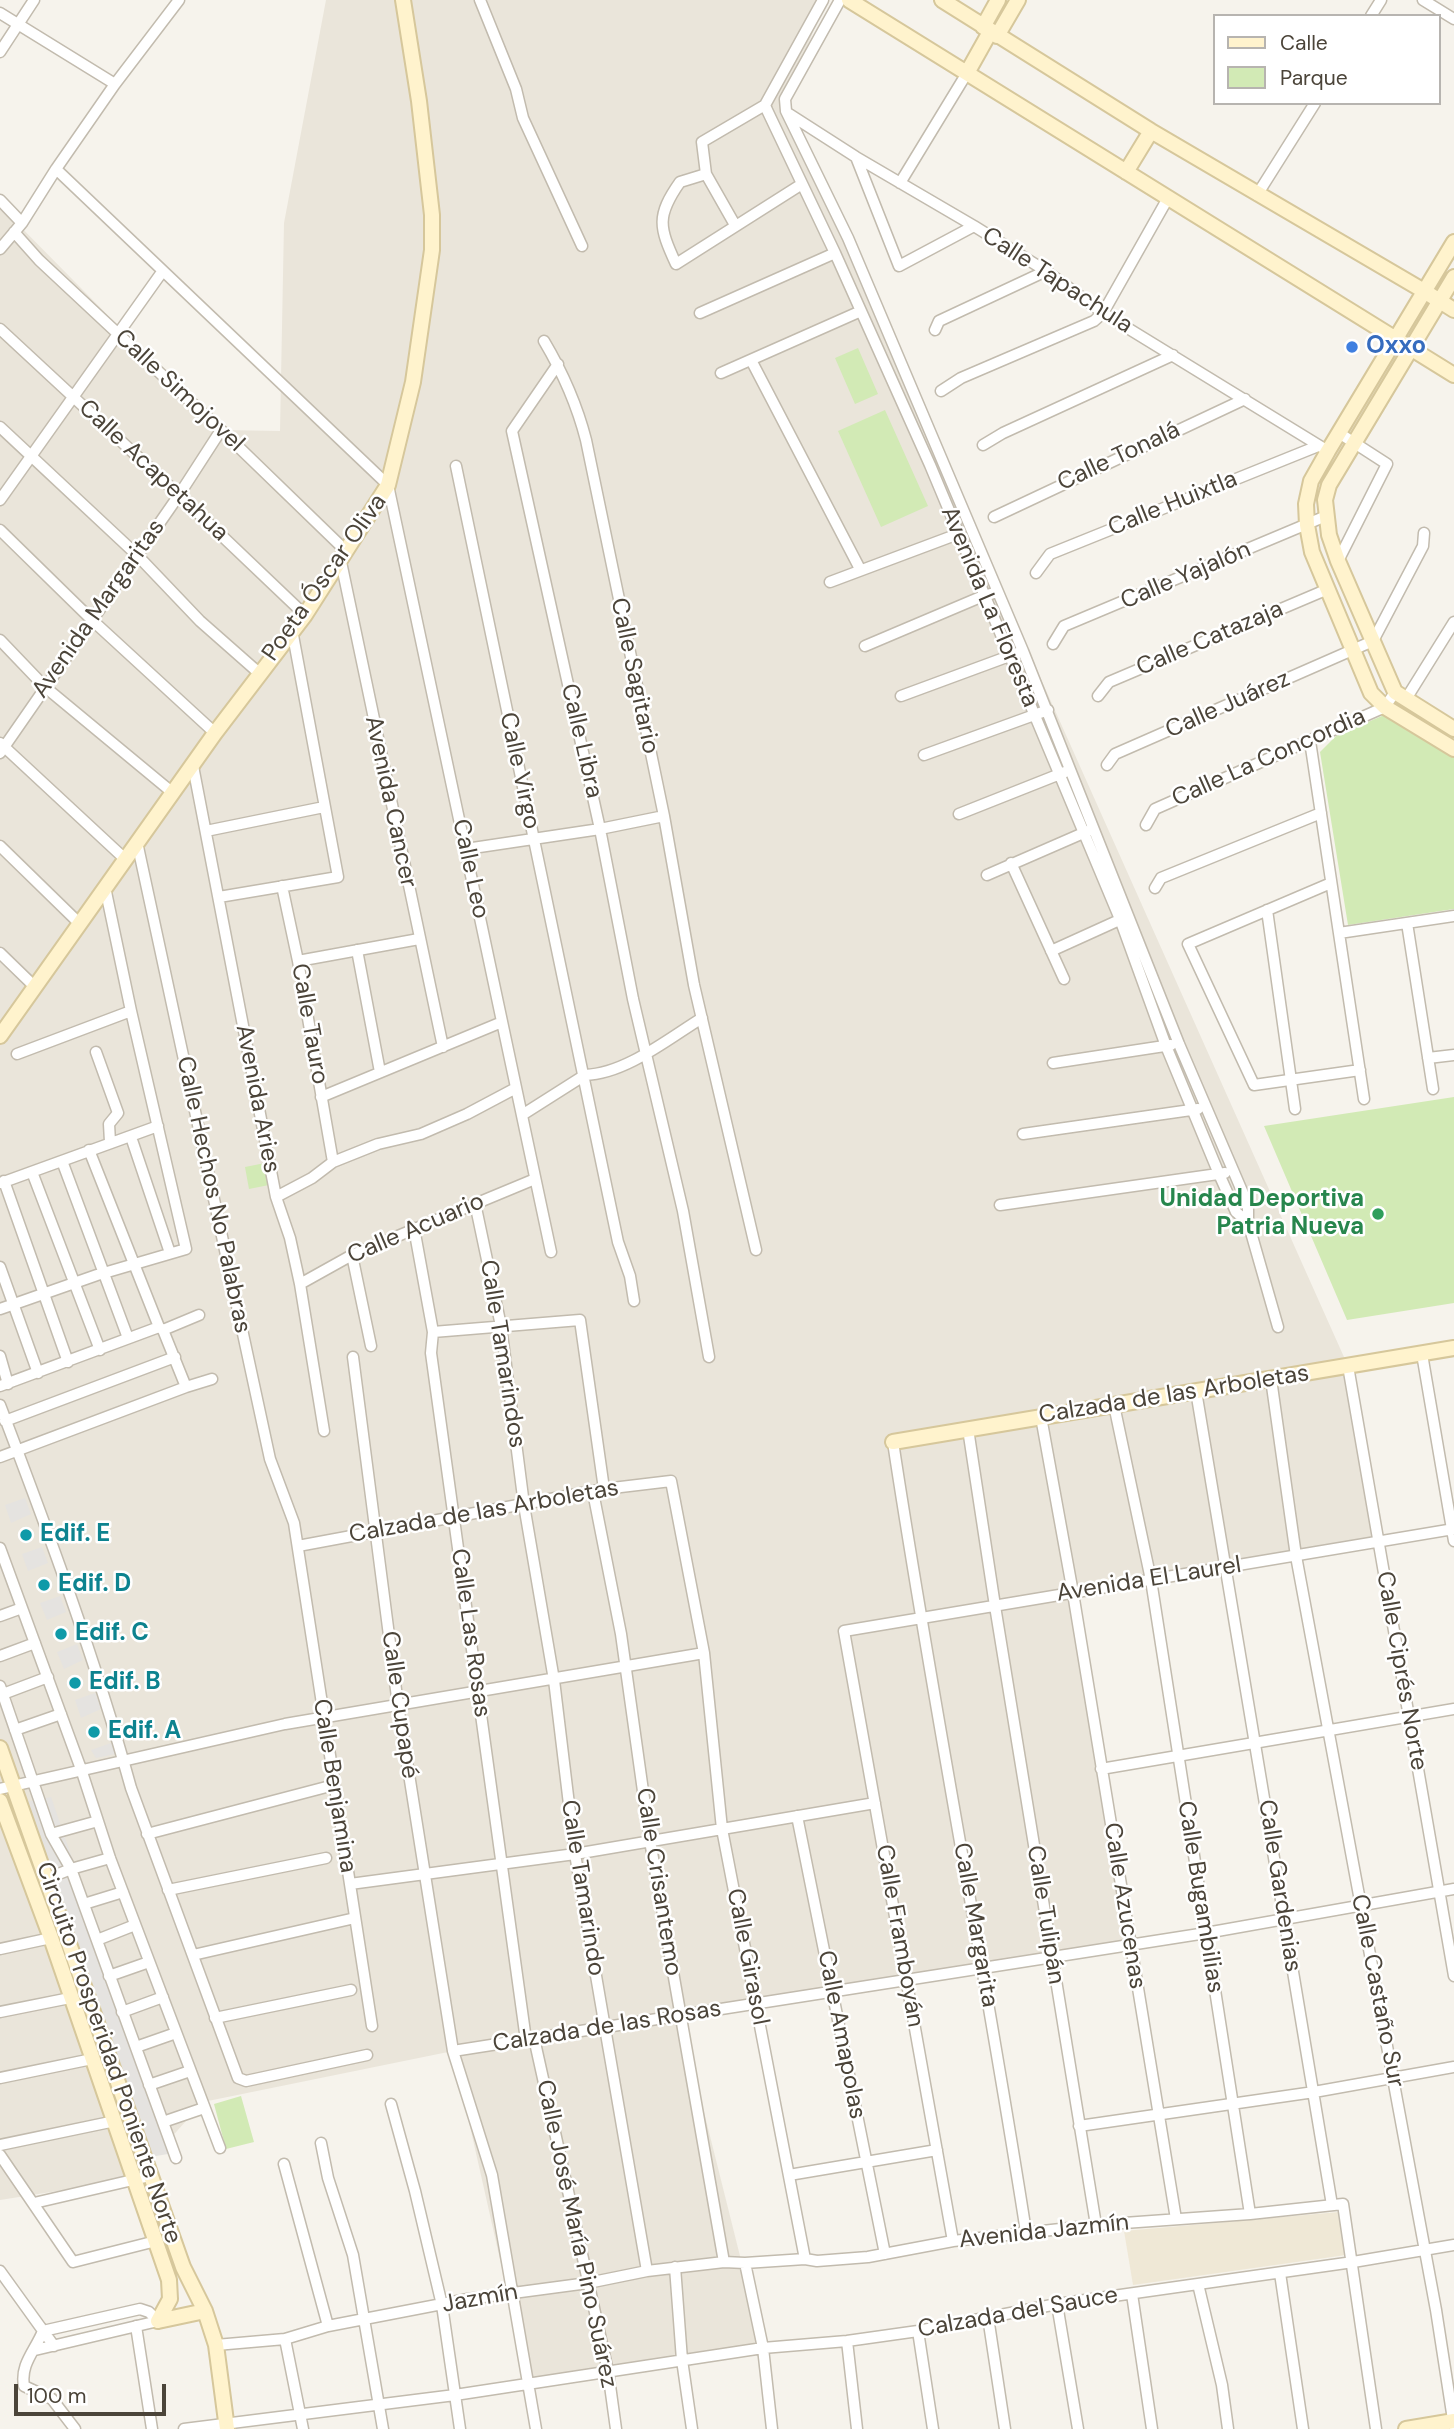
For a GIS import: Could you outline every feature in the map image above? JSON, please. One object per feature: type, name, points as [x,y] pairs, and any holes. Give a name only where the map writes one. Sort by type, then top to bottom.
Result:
[{"type":"street","points":[[0,52],[34,0]]},
{"type":"street","points":[[0,249],[22,223],[115,84],[179,0]]},
{"type":"street","name":"Poeta Óscar Oliva","points":[[0,1037],[137,841],[304,615],[388,485],[413,382],[432,250],[432,215],[419,101],[403,0]]},
{"type":"street","points":[[480,0],[516,89],[523,118],[582,246]]},
{"type":"street","points":[[736,225],[706,174],[702,142],[765,105],[822,0]]},
{"type":"street","points":[[786,111],[785,99],[840,0]]},
{"type":"street","points":[[849,0],[1454,375]]},
{"type":"street","points":[[942,0],[1151,131],[1454,310]]},
{"type":"street","points":[[990,32],[998,0]]},
{"type":"street","points":[[900,183],[990,32],[1018,0]]},
{"type":"street","points":[[1423,0],[1454,19]]},
{"type":"street","points":[[0,13],[115,84]]},
{"type":"street","points":[[785,67],[799,73]]},
{"type":"street","name":"Avenida La Floresta","points":[[765,105],[861,311],[958,534],[1082,832],[1125,917]]},
{"type":"street","points":[[1257,194],[1314,105]]},
{"type":"street","name":"Avenida La Floresta","points":[[786,111],[848,238],[1048,710],[1095,829],[1152,987],[1248,1205],[1248,1222],[1278,1327]]},
{"type":"street","name":"Calle Tapachula","points":[[786,111],[856,158],[1046,271],[1103,313],[1323,449]]},
{"type":"street","points":[[1126,172],[1151,131]]},
{"type":"street","points":[[856,158],[899,266],[974,226]]},
{"type":"street","points":[[56,169],[388,485]]},
{"type":"street","points":[[706,174],[680,182],[664,210],[661,221],[676,264],[802,184]]},
{"type":"street","points":[[941,391],[961,378],[1094,321],[1103,313],[1168,198]]},
{"type":"street","points":[[0,200],[22,223]]},
{"type":"street","name":"Calle Simojovel","points":[[14,232],[39,260],[221,430],[342,553]]},
{"type":"street","points":[[1454,242],[1339,433],[1323,449],[1306,504],[1312,552],[1371,693],[1385,707],[1454,750]]},
{"type":"street","points":[[700,313],[835,253]]},
{"type":"street","points":[[935,330],[939,321],[1046,271]]},
{"type":"street","points":[[0,500],[162,272]]},
{"type":"street","points":[[1454,278],[1329,485],[1325,500],[1329,535],[1338,561],[1373,641],[1401,696],[1454,729]]},
{"type":"street","points":[[721,373],[861,311]]},
{"type":"street","name":"Calle Acapetahua","points":[[0,329],[304,615]]},
{"type":"street","name":"Calle Sagitario","points":[[544,341],[558,364],[578,409],[586,440],[615,592],[664,816],[702,1018],[756,1250]]},
{"type":"street","points":[[983,445],[1003,433],[1173,355]]},
{"type":"street","points":[[751,360],[860,569]]},
{"type":"street","name":"Calle Libra","points":[[558,364],[512,431],[600,829],[645,1052],[683,1211],[709,1357]]},
{"type":"street","name":"Calle Tonalá","points":[[994,517],[1245,399]]},
{"type":"street","points":[[0,428],[259,673]]},
{"type":"street","name":"Avenida Margaritas","points":[[1,748],[179,495],[221,430]]},
{"type":"street","points":[[1338,561],[1387,464],[1339,433]]},
{"type":"street","name":"Calle Huixtla","points":[[1037,573],[1050,554],[1323,449]]},
{"type":"street","name":"Calle Virgo","points":[[456,466],[618,1242],[634,1301]]},
{"type":"street","name":"Calle Leo","points":[[388,485],[551,1252]]},
{"type":"street","name":"Calle Yajalón","points":[[1053,645],[1064,626],[1326,516]]},
{"type":"street","points":[[0,530],[92,620],[215,733]]},
{"type":"street","points":[[1373,641],[1423,546],[1424,533]]},
{"type":"street","points":[[830,582],[958,534]]},
{"type":"street","name":"Avenida Cancer","points":[[342,553],[443,1047]]},
{"type":"street","name":"Calle Catazaja","points":[[1098,696],[1109,682],[1328,589]]},
{"type":"street","points":[[865,646],[998,592]]},
{"type":"street","name":"Calle La Concordia","points":[[1146,825],[1155,809],[1385,707],[1401,696],[1454,622]]},
{"type":"street","points":[[219,897],[338,877],[292,630]]},
{"type":"street","points":[[0,640],[46,687],[173,793]]},
{"type":"street","name":"Calle Juárez","points":[[1107,765],[1115,754],[1373,641]]},
{"type":"street","points":[[901,696],[1023,651]]},
{"type":"street","points":[[924,755],[1048,710]]},
{"type":"street","points":[[1310,741],[1364,1099]]},
{"type":"street","points":[[1,748],[125,859]]},
{"type":"street","name":"Avenida Aries","points":[[193,766],[276,1197],[290,1238],[300,1284],[324,1431]]},
{"type":"street","points":[[959,814],[1058,772],[1072,771]]},
{"type":"street","points":[[206,831],[324,807]]},
{"type":"street","points":[[1155,888],[1161,878],[1321,813]]},
{"type":"street","points":[[466,849],[600,829],[664,816]]},
{"type":"street","points":[[987,875],[1082,832],[1095,829]]},
{"type":"street","name":"Calle Hechos No Palabras","points":[[137,841],[270,1459],[294,1523],[298,1546]]},
{"type":"street","points":[[0,846],[80,923]]},
{"type":"street","points":[[1011,863],[1064,979]]},
{"type":"street","points":[[1331,883],[1188,944],[1254,1085],[1360,1070]]},
{"type":"street","name":"Calle Tauro","points":[[282,886],[298,961],[333,1162]]},
{"type":"street","points":[[0,1310],[73,1283],[186,1249],[105,887]]},
{"type":"street","points":[[1267,910],[1295,1109]]},
{"type":"street","points":[[1339,933],[1454,916]]},
{"type":"street","points":[[1051,951],[1125,917]]},
{"type":"street","points":[[1407,923],[1433,1089]]},
{"type":"street","points":[[298,961],[419,939]]},
{"type":"street","points":[[357,950],[380,1072]]},
{"type":"street","points":[[0,953],[35,987]]},
{"type":"street","name":"Avenida La Floresta","points":[[1152,987],[1166,1046],[1236,1212],[1248,1222]]},
{"type":"street","points":[[17,1054],[131,1011]]},
{"type":"street","points":[[522,1115],[585,1075],[612,1071],[629,1064],[702,1018]]},
{"type":"street","points":[[321,1097],[502,1022]]},
{"type":"street","points":[[1053,1063],[1179,1044]]},
{"type":"street","points":[[96,1052],[118,1113],[109,1124],[110,1142]]},
{"type":"street","points":[[1428,1058],[1454,1055]]},
{"type":"street","points":[[276,1197],[312,1178],[333,1162],[378,1144],[421,1134],[516,1088]]},
{"type":"street","points":[[1023,1135],[1206,1108]]},
{"type":"street","points":[[68,1362],[2,1182],[158,1126]]},
{"type":"street","points":[[131,1137],[170,1253]]},
{"type":"street","points":[[89,1150],[186,1387]]},
{"type":"street","points":[[62,1161],[128,1338]]},
{"type":"street","points":[[32,1172],[100,1350]]},
{"type":"street","points":[[1000,1205],[1233,1172]]},
{"type":"street","name":"Calle Acuario","points":[[300,1284],[352,1255],[535,1179]]},
{"type":"street","name":"Calle Tamarindos","points":[[475,1203],[501,1326],[524,1505]]},
{"type":"street","name":"Calle Las Rosas","points":[[414,1228],[433,1332],[431,1353],[501,1864],[530,2039]]},
{"type":"street","points":[[352,1255],[371,1346]]},
{"type":"street","points":[[0,1267],[38,1373]]},
{"type":"street","points":[[0,1356],[4,1385],[128,1338],[199,1315]]},
{"type":"street","points":[[433,1332],[580,1320],[604,1489]]},
{"type":"street","name":"Calzada de las Arboletas","points":[[893,1442],[1454,1348]]},
{"type":"street","points":[[1422,1354],[1454,1541]]},
{"type":"street","points":[[3,1420],[175,1357]]},
{"type":"street","name":"Calle Cupapé","points":[[353,1357],[398,1705],[453,2051],[492,2175],[536,2429]]},
{"type":"street","name":"Calle Ciprés Norte","points":[[1348,1366],[1454,1976]]},
{"type":"street","points":[[0,1457],[212,1379]]},
{"type":"street","name":"Calle Castaño Sur","points":[[1271,1379],[1296,1556],[1426,2250],[1454,2423]]},
{"type":"street","name":"Calle Gardenias","points":[[1196,1391],[1314,2092],[1338,2204]]},
{"type":"street","points":[[0,1405],[3,1420],[65,1578],[147,1834],[238,2078],[246,2081],[366,2055]]},
{"type":"street","name":"Calle Bugambilias","points":[[1114,1405],[1151,1580],[1250,2214]]},
{"type":"street","name":"Calle Azucenas","points":[[1041,1417],[1073,1593],[1175,2219]]},
{"type":"street","name":"Calle Tulipán","points":[[968,1429],[1096,2225]]},
{"type":"street","name":"Calle Margarita","points":[[893,1442],[920,1618],[984,1968],[1026,2232]]},
{"type":"street","name":"Calzada de las Arboletas","points":[[298,1546],[604,1489],[671,1481]]},
{"type":"street","name":"Calle Girasol","points":[[671,1481],[704,1653],[722,1829],[805,2259]]},
{"type":"street","name":"Calle Crisantemo","points":[[593,1492],[621,1634],[650,1841],[724,2262]]},
{"type":"street","name":"Calle Tamarindo","points":[[524,1505],[554,1680],[575,1854],[647,2271]]},
{"type":"street","name":"Avenida El Laurel","points":[[844,1631],[1453,1530]]},
{"type":"street","name":"Calle Benjamina","points":[[298,1546],[372,2026]]},
{"type":"street","points":[[0,1548],[4,1573],[22,1608],[81,1769],[110,1858],[219,2148]]},
{"type":"street","points":[[0,1616],[22,1608]]},
{"type":"street","name":"Calle Framboyán","points":[[844,1631],[953,2241]]},
{"type":"street","points":[[0,1656],[35,1643]]},
{"type":"street","points":[[6,1787],[324,1717],[704,1653]]},
{"type":"street","points":[[48,1678],[1,1690],[51,1834],[71,1869],[176,2158]]},
{"type":"street","points":[[1101,1769],[1454,1709]]},
{"type":"street","points":[[15,1730],[61,1714]]},
{"type":"street","name":"Circuito Prosperidad Poniente Norte","points":[[0,1748],[6,1787],[46,1879],[183,2267],[205,2311],[216,2344],[227,2426]]},
{"type":"street","points":[[147,1834],[334,1785]]},
{"type":"street","name":"Circuito Prosperidad Poniente Norte","points":[[0,1801],[51,1938],[171,2288],[170,2299],[158,2321]]},
{"type":"street","points":[[350,1884],[575,1854],[875,1803]]},
{"type":"street","name":"Calle Amapolas","points":[[797,1816],[885,2254]]},
{"type":"street","points":[[51,1834],[98,1821]]},
{"type":"street","points":[[46,1879],[110,1858]]},
{"type":"street","points":[[168,1890],[326,1858]]},
{"type":"street","name":"Calzada de las Rosas","points":[[453,2051],[1206,1933],[1454,1889]]},
{"type":"street","points":[[84,1904],[123,1892]]},
{"type":"street","points":[[193,1955],[355,1918]]},
{"type":"street","points":[[97,1940],[135,1925]]},
{"type":"street","points":[[0,1949],[51,1938]]},
{"type":"street","points":[[109,1976],[149,1962]]},
{"type":"street","points":[[215,2018],[351,1990]]},
{"type":"street","points":[[122,2012],[163,1997]]},
{"type":"street","points":[[0,2012],[70,1998]]},
{"type":"street","points":[[136,2047],[176,2033]]},
{"type":"street","name":"Calle José María Pino Suárez","points":[[530,2039],[608,2371],[616,2429]]},
{"type":"street","points":[[0,2078],[92,2059]]},
{"type":"street","points":[[1079,2126],[1314,2092],[1454,2067]]},
{"type":"street","points":[[149,2085],[190,2071]]},
{"type":"street","points":[[391,2104],[422,2215],[442,2305],[460,2429]]},
{"type":"street","points":[[163,2122],[204,2108]]},
{"type":"street","points":[[0,2145],[115,2121]]},
{"type":"street","points":[[321,2143],[328,2178],[353,2255],[383,2429]]},
{"type":"street","points":[[789,2175],[937,2150]]},
{"type":"street","points":[[0,2155],[73,2263],[156,2241]]},
{"type":"street","points":[[284,2164],[327,2326]]},
{"type":"street","points":[[34,2203],[150,2176]]},
{"type":"street","points":[[1338,2204],[1353,2262],[1376,2429]]},
{"type":"street","name":"Avenida Jazmín","points":[[745,2263],[805,2259],[817,2261],[885,2254],[953,2241],[1026,2232],[1338,2204]]},
{"type":"street","name":"Calzada del Sauce","points":[[184,2429],[227,2426],[455,2395],[763,2347],[846,2341],[918,2331],[1058,2304],[1454,2245]]},
{"type":"street","name":"Jazmín","points":[[216,2344],[285,2339],[327,2326],[364,2319],[647,2271],[724,2262],[745,2263]]},
{"type":"street","points":[[745,2263],[763,2347],[772,2429]]},
{"type":"street","points":[[675,2267],[682,2360],[692,2429]]},
{"type":"street","points":[[0,2271],[54,2346]]},
{"type":"street","points":[[1280,2273],[1303,2429]]},
{"type":"street","points":[[1198,2284],[1222,2385],[1228,2429]]},
{"type":"street","points":[[1132,2294],[1152,2429]]},
{"type":"street","points":[[1058,2304],[1078,2429]]},
{"type":"street","points":[[43,2331],[140,2309],[149,2312],[158,2321]]},
{"type":"street","points":[[36,2350],[205,2311]]},
{"type":"street","points":[[988,2317],[1005,2429]]},
{"type":"street","points":[[136,2326],[152,2429]]},
{"type":"street","points":[[43,2331],[36,2350],[26,2362],[22,2375],[24,2386],[52,2399],[75,2429]]},
{"type":"street","points":[[918,2331],[933,2429]]},
{"type":"street","points":[[285,2339],[303,2429]]},
{"type":"street","points":[[846,2341],[857,2429]]},
{"type":"street","points":[[1406,2429],[1454,2423]]},
{"type":"shaded area","points":[[326,0],[826,0],[784,104],[1348,1366],[1379,1542],[1073,1593],[1130,1945],[680,2016],[763,2348],[528,2384],[453,2051],[203,2102],[134,2179],[0,2200],[0,206],[221,430],[280,431],[284,223]]},
{"type":"shaded area","points":[[25,1498],[31,1514],[11,1523],[5,1505]]},
{"type":"shaded area","points":[[42,1547],[48,1563],[28,1571],[22,1554]]},
{"type":"shaded area","points":[[60,1596],[66,1612],[47,1620],[40,1603]]},
{"type":"shaded area","points":[[77,1644],[83,1660],[64,1669],[57,1652]]},
{"type":"shaded area","points":[[95,1693],[101,1709],[81,1718],[75,1700]]},
{"type":"shaded area","points":[[111,1743],[116,1754],[96,1758],[91,1750]]},
{"type":"shaded area","points":[[51,1797],[174,2153],[150,2157],[25,1802]]},
{"type":"shaded area","points":[[1339,2212],[1346,2255],[1133,2285],[1124,2231]]},
{"type":"green space","points":[[858,348],[878,394],[855,404],[835,358]]},
{"type":"green space","points":[[885,410],[928,506],[881,527],[838,431]]},
{"type":"green space","points":[[1384,715],[1454,757],[1454,909],[1348,925],[1320,752],[1336,736]]},
{"type":"green space","name":"Unidad Deportiva Patria Nueva","points":[[1454,1097],[1454,1303],[1347,1320],[1264,1126]]},
{"type":"green space","points":[[265,1163],[269,1185],[249,1189],[245,1167]]},
{"type":"green space","points":[[241,2096],[254,2142],[226,2149],[214,2104]]},
{"type":"place","name":"Oxxo","points":[[1352,347]]},
{"type":"place","name":"Unidad Deportiva Patria Nueva","points":[[1378,1214]]},
{"type":"place","name":"Edif. E","points":[[26,1535]]},
{"type":"place","name":"Edif. D","points":[[44,1585]]},
{"type":"place","name":"Edif. C","points":[[61,1634]]},
{"type":"place","name":"Edif. B","points":[[75,1683]]},
{"type":"place","name":"Edif. A","points":[[94,1732]]}]
